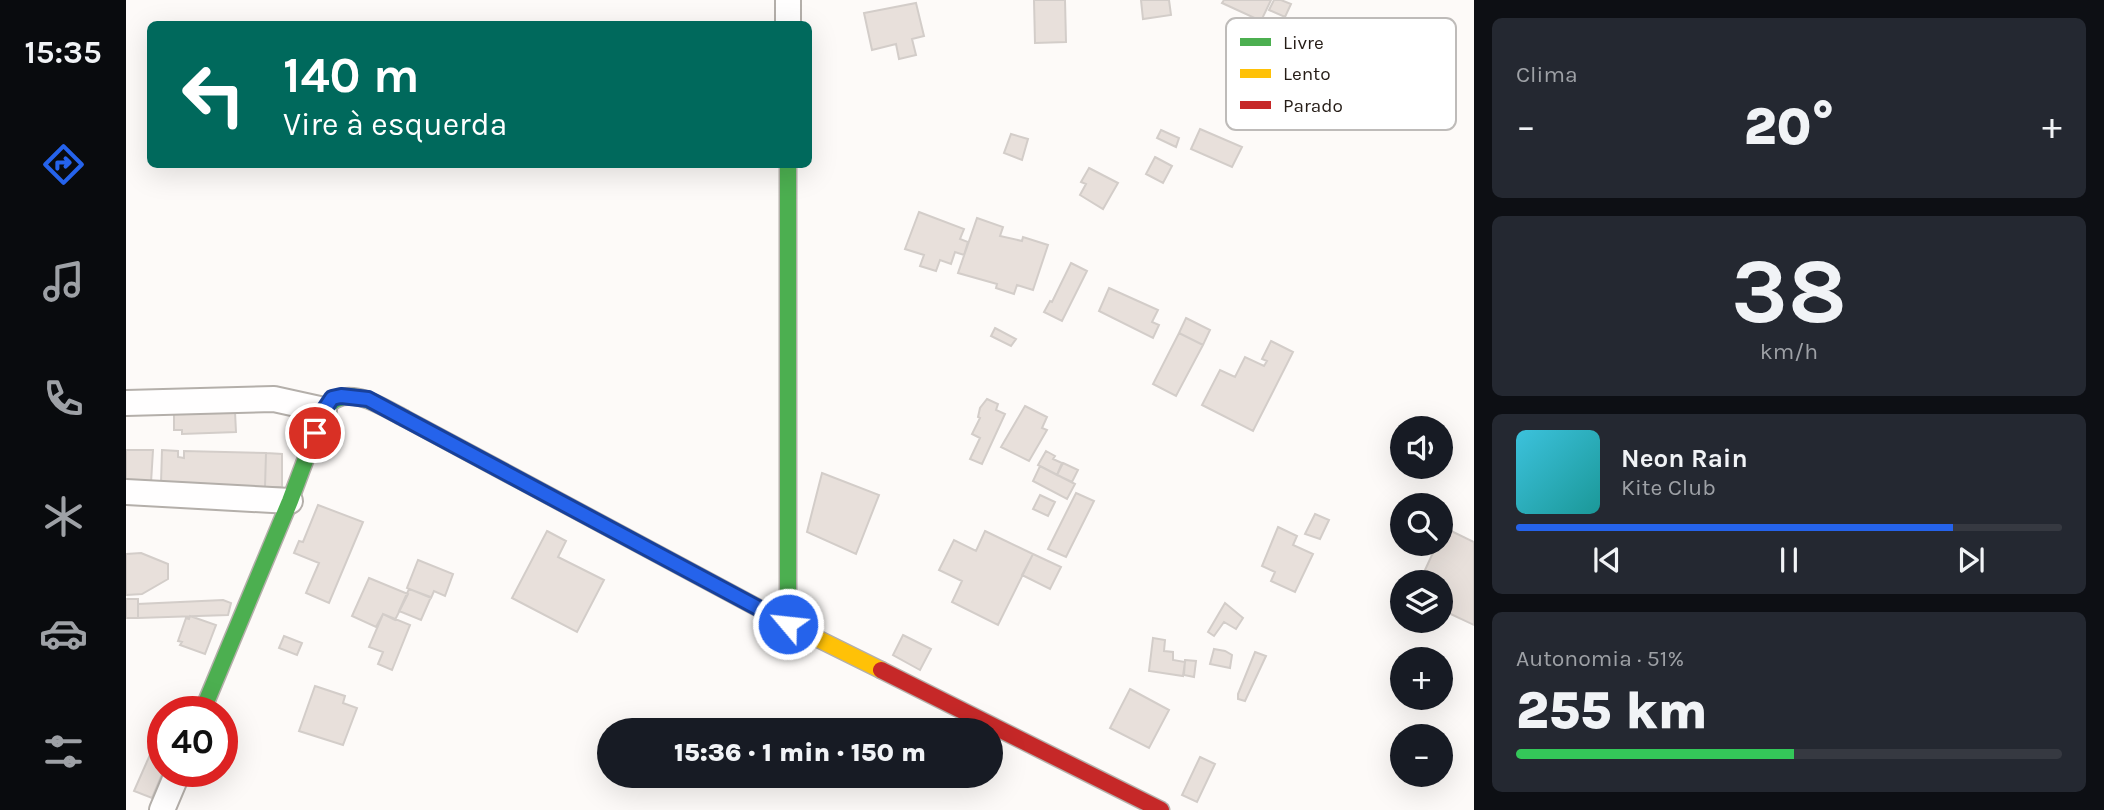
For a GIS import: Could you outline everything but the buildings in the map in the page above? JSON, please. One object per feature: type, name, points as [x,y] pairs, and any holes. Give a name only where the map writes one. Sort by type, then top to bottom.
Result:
[{"type":"street","points":[[788,0],[788,21]]},
{"type":"street","points":[[788,168],[788,624]]},
{"type":"street","points":[[209,696],[290,501],[324,410],[332,398],[341,396],[368,399],[788,624],[1161,810]]},
{"type":"street","points":[[126,403],[274,399],[324,410]]},
{"type":"street","points":[[126,492],[290,501]]},
{"type":"street","points":[[162,810],[172,787]]},
{"type":"traffic: fast","points":[[788,168],[788,624]]},
{"type":"traffic: fast","points":[[209,696],[290,501],[324,410],[332,401],[352,396],[373,402],[404,418]]},
{"type":"traffic: slow","points":[[404,418],[788,624],[881,670]]},
{"type":"traffic: jam","points":[[881,670],[1161,810]]},
{"type":"route","points":[[315,433],[332,398],[341,396],[368,399],[788,624]]}]
